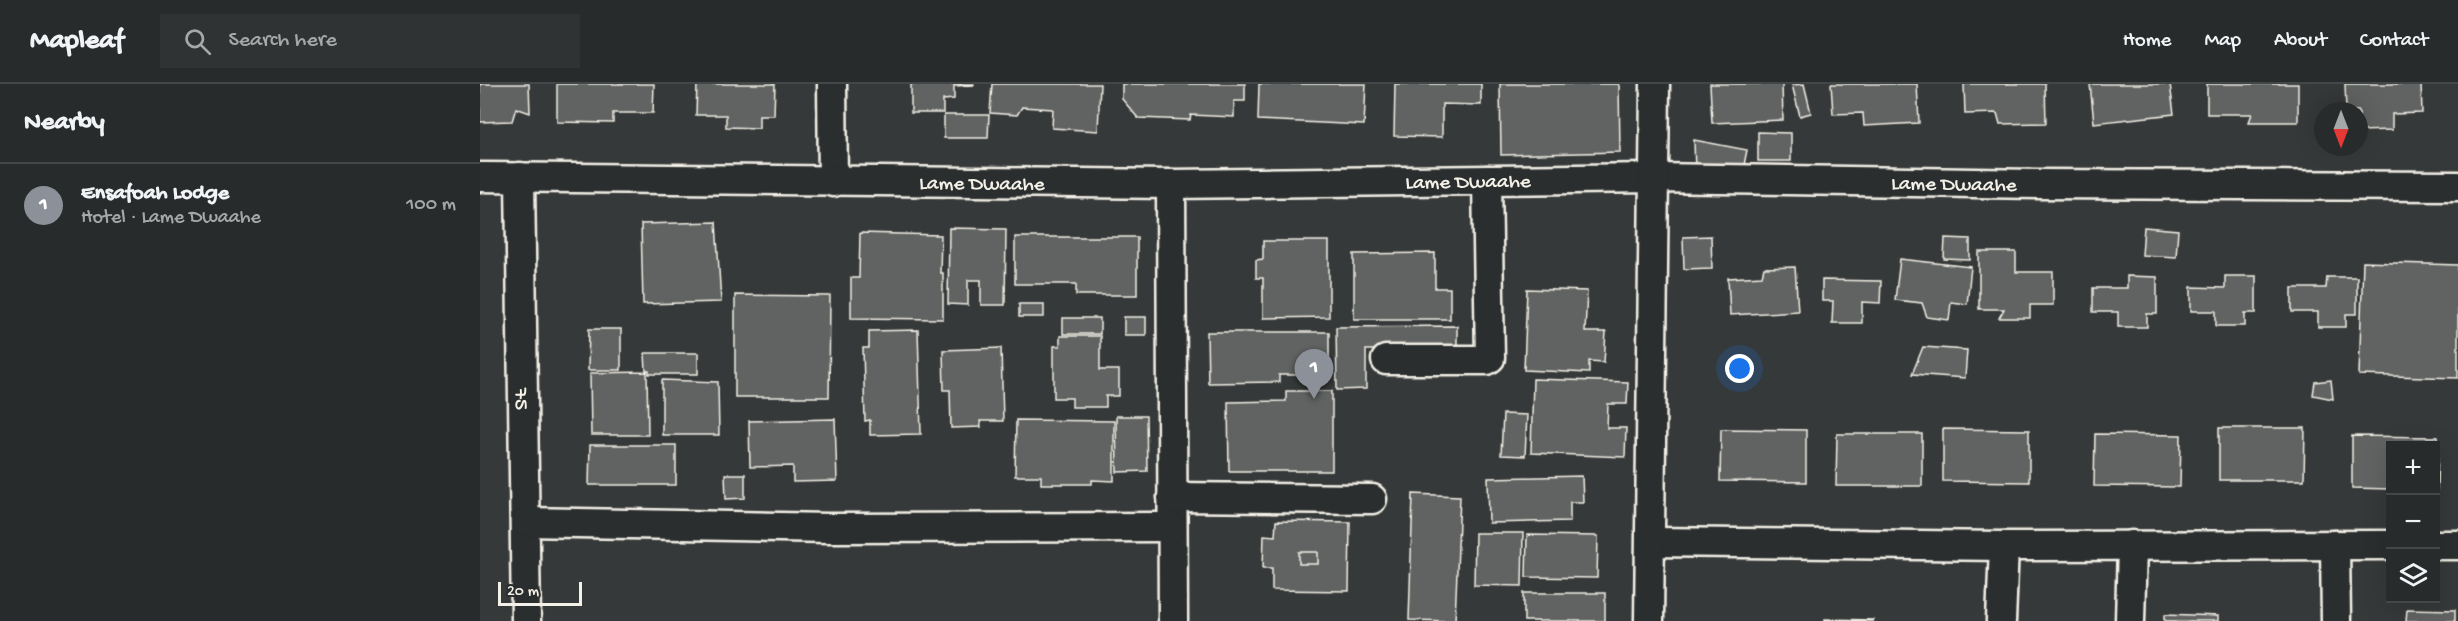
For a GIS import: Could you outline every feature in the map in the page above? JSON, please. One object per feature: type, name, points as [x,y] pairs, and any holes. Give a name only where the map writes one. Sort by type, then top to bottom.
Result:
[{"type":"street","points":[[832,84],[833,182]]},
{"type":"street","points":[[1649,621],[1652,178],[1655,84]]},
{"type":"street","name":"Lame Dwaahe","points":[[480,177],[1171,184],[1652,178],[2050,184],[2458,186]]},
{"type":"street","name":"75","points":[[520,177],[526,621]]},
{"type":"street","points":[[1386,360],[1487,360],[1490,358],[1487,180]]},
{"type":"street","points":[[1171,184],[1173,621]]},
{"type":"street","points":[[1172,497],[1372,499]]},
{"type":"street","points":[[526,522],[828,528],[1172,527]]},
{"type":"street","points":[[1650,542],[2004,546],[2386,545]]},
{"type":"street","points":[[2130,621],[2132,545]]},
{"type":"street","points":[[2335,545],[2336,621]]},
{"type":"street","points":[[2440,545],[2458,545]]},
{"type":"street","points":[[2001,621],[2004,546]]},
{"type":"building","points":[[480,84],[529,84],[530,113],[516,108],[512,121],[480,122]]},
{"type":"building","points":[[557,84],[654,84],[653,113],[613,113],[613,123],[557,122]]},
{"type":"building","points":[[697,84],[775,84],[774,115],[759,115],[759,128],[726,127],[726,115],[696,115]]},
{"type":"building","points":[[911,84],[974,85],[954,86],[954,99],[943,100],[943,113],[911,113]]},
{"type":"building","points":[[992,84],[1100,84],[1098,131],[1052,128],[1053,109],[1022,107],[1017,115],[990,113]]},
{"type":"building","points":[[1122,84],[1245,84],[1245,101],[1234,101],[1234,117],[1191,115],[1190,120],[1138,118],[1122,99]]},
{"type":"building","points":[[1259,84],[1366,84],[1364,125],[1258,120]]},
{"type":"building","points":[[1395,84],[1481,84],[1481,105],[1442,104],[1442,137],[1394,136]]},
{"type":"building","points":[[1500,84],[1619,84],[1620,152],[1501,155]]},
{"type":"building","points":[[1710,84],[1782,84],[1783,120],[1712,123]]},
{"type":"building","points":[[1804,84],[1811,113],[1800,116],[1792,85]]},
{"type":"building","points":[[1831,84],[1917,84],[1919,123],[1864,126],[1863,113],[1833,114]]},
{"type":"building","points":[[1964,84],[2045,84],[2046,123],[2000,124],[1997,113],[1965,114]]},
{"type":"building","points":[[2090,84],[2170,84],[2174,114],[2094,123]]},
{"type":"building","points":[[2207,84],[2298,84],[2298,122],[2249,122],[2252,114],[2207,114]]},
{"type":"building","points":[[2345,84],[2421,84],[2422,113],[2392,114],[2392,130],[2368,131],[2368,102],[2346,102]]},
{"type":"building","points":[[944,115],[989,115],[988,138],[944,138]]},
{"type":"building","points":[[1758,132],[1791,133],[1791,161],[1758,161]]},
{"type":"building","points":[[1694,140],[1747,150],[1743,170],[1695,172]]},
{"type":"building","points":[[716,222],[721,302],[643,304],[641,224]]},
{"type":"building","points":[[2144,227],[2178,230],[2176,257],[2142,255]]},
{"type":"building","points":[[949,228],[1006,229],[1005,305],[981,305],[981,280],[968,280],[968,305],[948,304]]},
{"type":"building","points":[[860,233],[941,235],[940,273],[943,273],[943,319],[851,318],[851,278],[859,278]]},
{"type":"building","points":[[1711,236],[1712,268],[1684,269],[1683,237]]},
{"type":"building","points":[[1015,237],[1137,237],[1137,295],[1076,295],[1076,284],[1015,284]]},
{"type":"building","points":[[1945,238],[1970,239],[1970,260],[1944,259]]},
{"type":"building","points":[[1263,241],[1329,241],[1329,317],[1263,318],[1263,278],[1256,278],[1256,260],[1263,259]]},
{"type":"building","points":[[1979,252],[2016,252],[2016,272],[2053,272],[2053,305],[2030,305],[2030,318],[1999,318],[2004,309],[1979,309]]},
{"type":"building","points":[[1435,253],[1435,288],[1450,288],[1450,319],[1354,319],[1354,254]]},
{"type":"building","points":[[1900,259],[1971,267],[1967,304],[1951,302],[1949,320],[1927,317],[1922,303],[1895,300]]},
{"type":"building","points":[[2363,262],[2458,265],[2458,378],[2359,375]]},
{"type":"building","points":[[1795,267],[1798,311],[1730,315],[1728,278],[1762,276],[1764,268]]},
{"type":"building","points":[[2127,276],[2157,277],[2157,314],[2147,314],[2147,327],[2118,327],[2118,312],[2093,312],[2093,288],[2127,288]]},
{"type":"building","points":[[2225,276],[2256,276],[2256,313],[2245,313],[2245,326],[2216,326],[2216,311],[2191,311],[2191,287],[2225,288]]},
{"type":"building","points":[[2327,277],[2357,277],[2357,314],[2346,314],[2346,327],[2318,327],[2318,312],[2292,312],[2292,288],[2326,288]]},
{"type":"building","points":[[1822,280],[1881,281],[1880,303],[1862,302],[1862,323],[1832,323],[1833,301],[1822,301]]},
{"type":"building","points":[[1527,289],[1587,291],[1585,332],[1606,332],[1604,362],[1589,361],[1589,373],[1524,370]]},
{"type":"building","points":[[735,295],[830,296],[829,397],[735,397]]},
{"type":"building","points":[[1019,304],[1044,304],[1044,317],[1019,317]]},
{"type":"building","points":[[1124,317],[1146,317],[1146,335],[1124,335]]},
{"type":"building","points":[[1063,318],[1100,318],[1100,334],[1063,334]]},
{"type":"building","points":[[1457,326],[1457,349],[1366,350],[1366,389],[1337,390],[1336,327]]},
{"type":"building","points":[[589,329],[621,329],[621,370],[588,370]]},
{"type":"building","points":[[918,330],[921,434],[870,435],[870,420],[865,421],[863,348],[869,348],[869,331]]},
{"type":"building","points":[[1207,332],[1329,332],[1329,375],[1279,375],[1279,382],[1208,383]]},
{"type":"building","points":[[1060,336],[1100,336],[1100,370],[1119,370],[1119,396],[1106,396],[1106,407],[1072,407],[1072,398],[1054,398],[1054,346],[1060,346]]},
{"type":"building","points":[[1923,347],[1967,350],[1965,378],[1912,374]]},
{"type":"building","points":[[1001,348],[1003,421],[980,421],[981,427],[951,428],[950,390],[944,390],[943,350]]},
{"type":"building","points":[[645,353],[698,353],[698,374],[649,374],[649,371],[646,371]]},
{"type":"building","points":[[647,372],[648,435],[591,435],[590,373]]},
{"type":"building","points":[[1533,379],[1628,382],[1627,404],[1608,404],[1607,428],[1626,428],[1625,457],[1531,453]]},
{"type":"building","points":[[662,380],[718,382],[719,435],[662,435]]},
{"type":"building","points":[[2331,380],[2333,399],[2313,395],[2315,382]]},
{"type":"building","points":[[1286,391],[1332,391],[1332,471],[1229,471],[1228,402],[1286,401]]},
{"type":"building","points":[[1503,414],[1527,415],[1525,456],[1501,455]]},
{"type":"building","points":[[1116,416],[1146,416],[1147,471],[1117,472]]},
{"type":"building","points":[[835,419],[837,481],[793,482],[793,466],[750,467],[749,421]]},
{"type":"building","points":[[1016,420],[1114,421],[1114,481],[1092,480],[1092,484],[1041,484],[1041,476],[1015,476]]},
{"type":"building","points":[[2219,428],[2305,428],[2304,480],[2219,480]]},
{"type":"building","points":[[1721,429],[1806,430],[1806,482],[1720,481]]},
{"type":"building","points":[[1943,429],[2029,430],[2029,482],[1943,481]]},
{"type":"building","points":[[1837,434],[1922,434],[1922,486],[1836,486]]},
{"type":"building","points":[[2095,434],[2181,435],[2180,487],[2094,486]]},
{"type":"building","points":[[2352,436],[2438,437],[2438,441],[2386,441],[2386,489],[2352,488]]},
{"type":"building","points":[[590,445],[676,445],[676,485],[589,485]]},
{"type":"building","points":[[725,474],[745,474],[745,498],[726,499]]},
{"type":"building","points":[[1582,476],[1583,502],[1570,502],[1570,521],[1489,523],[1488,478]]},
{"type":"building","points":[[1413,494],[1460,496],[1455,621],[1409,620]]},
{"type":"building","points":[[1276,521],[1350,522],[1349,591],[1272,590],[1272,568],[1263,568],[1264,535],[1275,536]],"holes":[[[1299,552],[1318,552],[1318,564],[1299,564]]]},
{"type":"building","points":[[1475,533],[1523,533],[1522,586],[1474,585]]},
{"type":"building","points":[[1527,535],[1598,536],[1597,578],[1526,577]]},
{"type":"building","points":[[1299,552],[1318,552],[1318,564],[1299,564]]},
{"type":"building","points":[[1524,593],[1605,593],[1605,621],[1524,621]]},
{"type":"building","points":[[2407,609],[2455,610],[2455,621],[2406,621]]},
{"type":"building","points":[[2165,614],[2218,616],[2218,621],[2165,621]]},
{"type":"building","points":[[1825,619],[1873,620],[1873,621],[1825,621]]},
{"type":"place","name":"Ensafoah Lodge","points":[[1314,399]]}]
